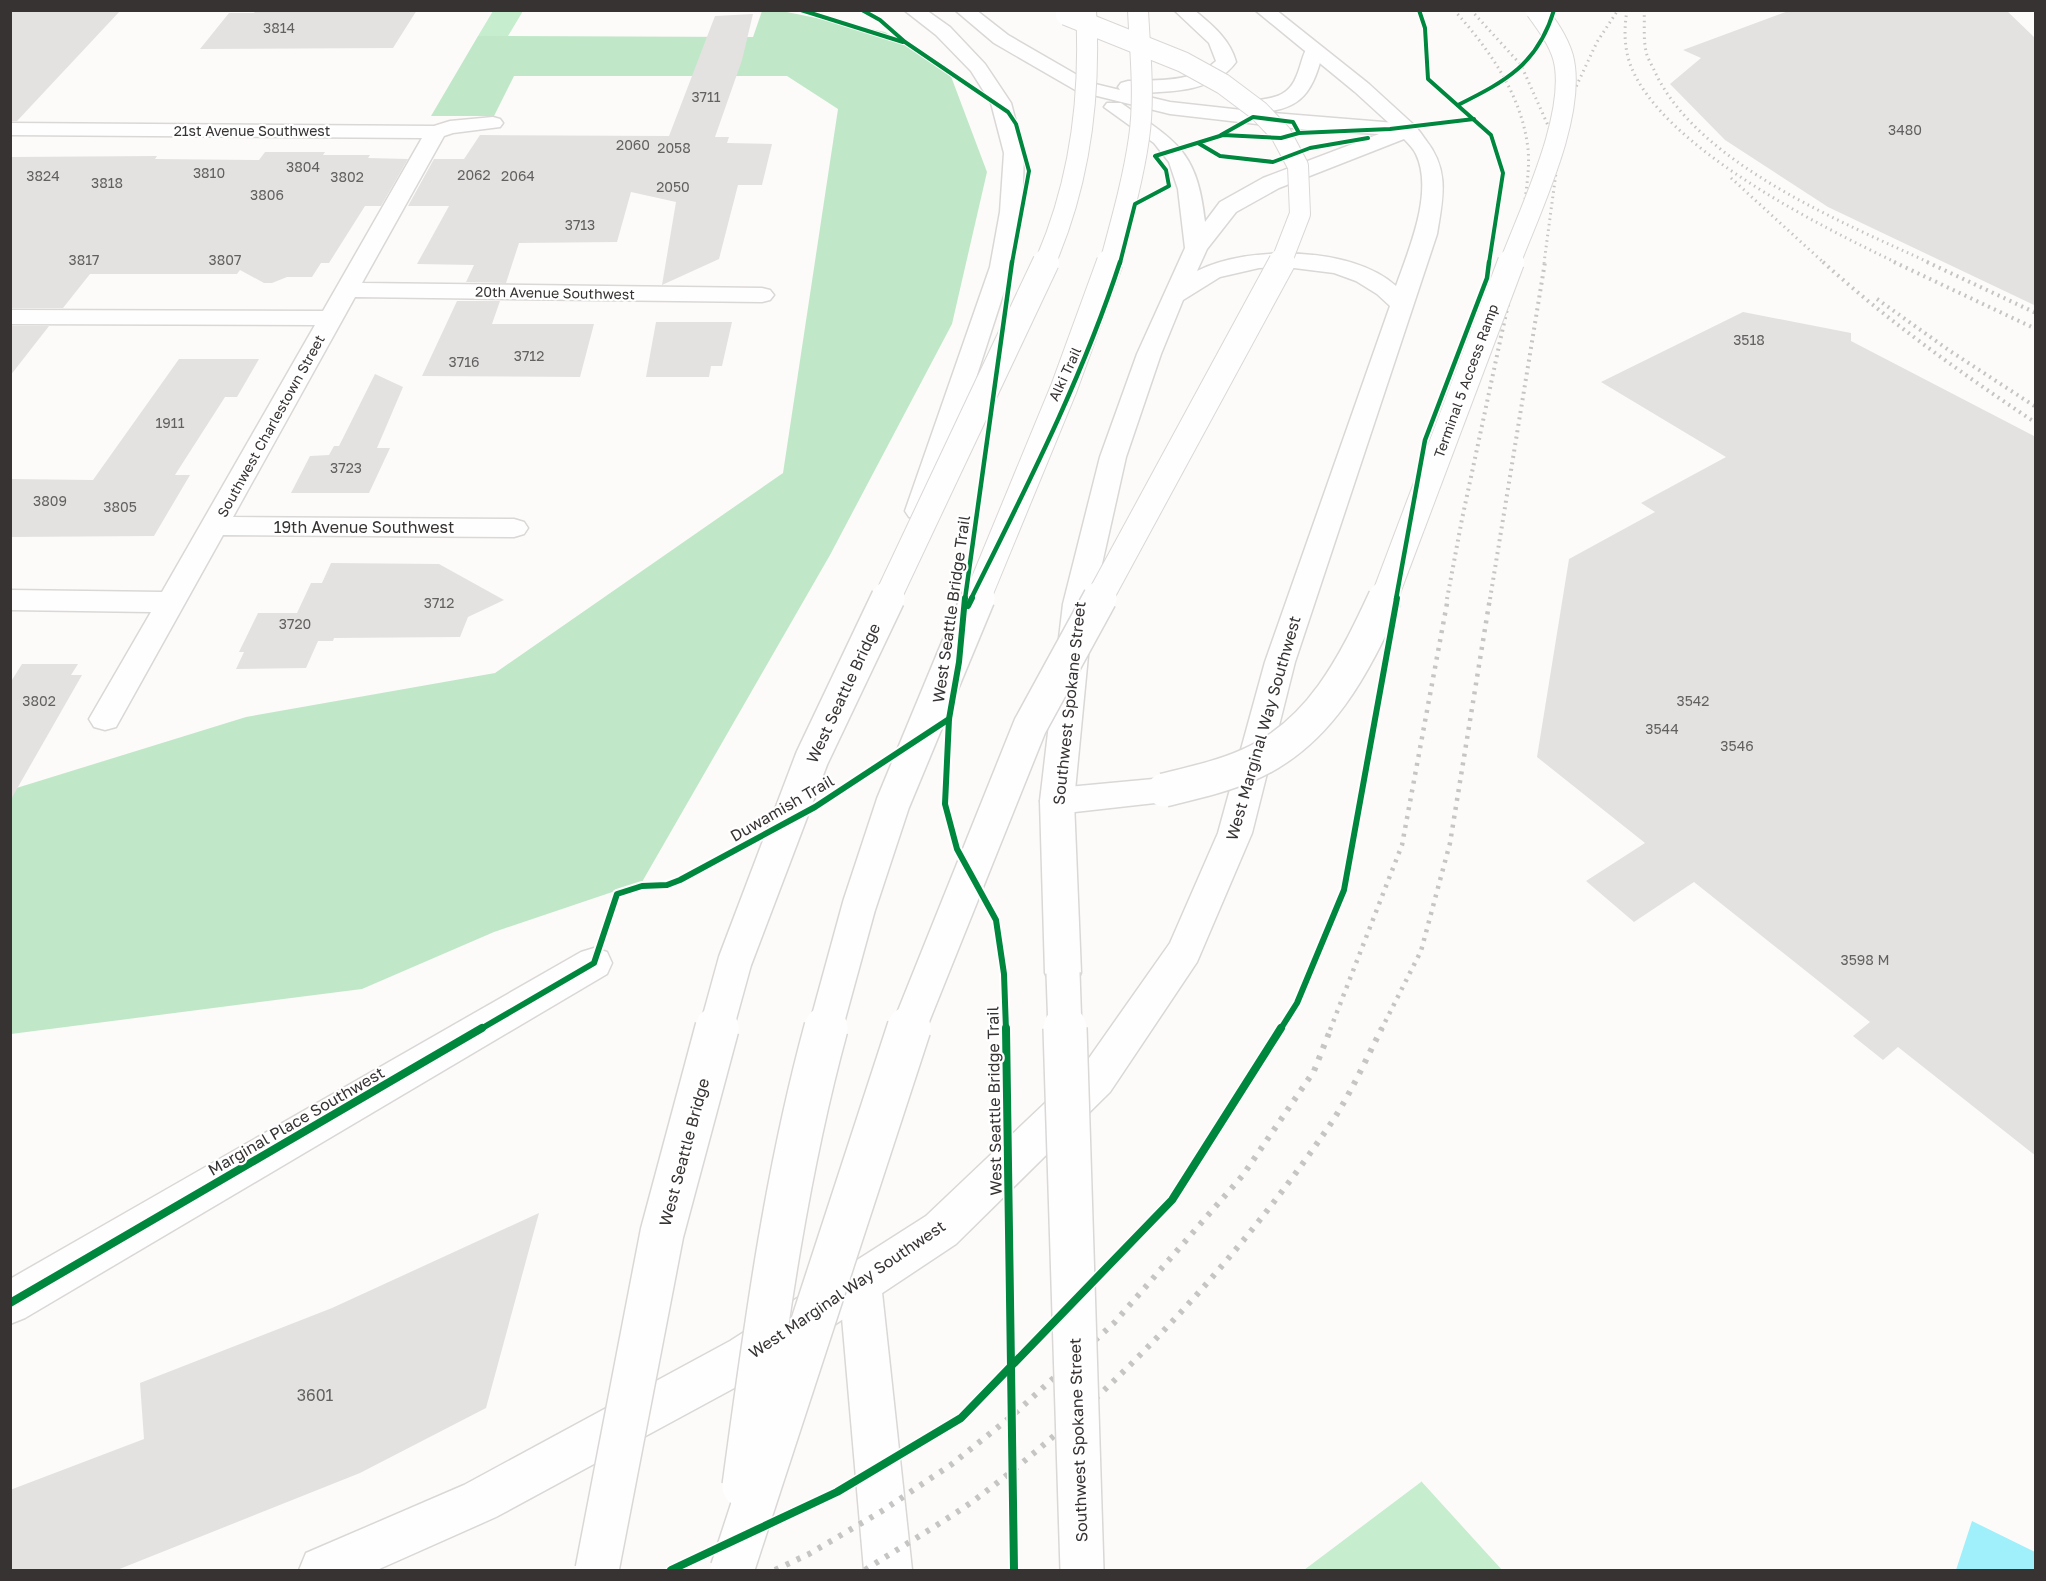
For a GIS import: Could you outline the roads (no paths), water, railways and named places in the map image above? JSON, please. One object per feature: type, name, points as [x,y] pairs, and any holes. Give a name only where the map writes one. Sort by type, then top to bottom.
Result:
[{"type":"main road","points":[[896,579],[1001,267],[1011,212],[1014,153],[1001,103],[978,68],[943,32],[913,10]]},
{"type":"main road","points":[[964,10],[1001,39],[1084,87],[1162,140],[1183,167],[1193,215],[1196,248]]},
{"type":"main road","points":[[732,1570],[770,1293],[810,1087],[859,906],[893,803],[1064,388],[1107,274],[1126,202],[1139,137],[1142,79],[1138,10]]},
{"type":"main road","points":[[1084,87],[1167,85],[1194,81],[1220,70],[1226,62],[1225,51],[1183,10]]},
{"type":"main road","name":"West Marginal Way Southwest","points":[[323,1570],[480,1501],[746,1357],[941,1230],[1095,1080],[1184,951],[1235,833],[1280,662],[1426,234],[1434,184],[1426,153],[1408,130],[1362,88],[1264,10]]},
{"type":"main road","name":"Terminal 5 Access Ramp","points":[[1057,801],[1164,790],[1193,784],[1243,768],[1271,755],[1297,736],[1324,709],[1343,683],[1363,649],[1380,610],[1559,133],[1568,72],[1561,50],[1536,10]]},
{"type":"main road","points":[[732,1570],[911,1022],[1030,726],[1278,272],[1300,214],[1298,166],[1281,134],[1259,111],[1224,84],[1183,62],[1066,12]]},
{"type":"main road","name":"West Seattle Bridge","points":[[597,1570],[662,1233],[735,961],[812,758],[1027,304],[1062,224],[1080,141],[1089,60],[1066,12]]},
{"type":"main road","points":[[1170,108],[1272,106],[1290,101],[1306,82],[1314,52]]},
{"type":"main road","points":[[1084,87],[1170,108],[1309,124],[1408,130]]},
{"type":"main road","name":"21st Avenue Southwest","points":[[10,129],[436,132],[450,127],[493,123]]},
{"type":"main road","name":"Southwest Spokane Street","points":[[1082,1570],[1057,801],[1078,604],[1113,457],[1173,297],[1196,248],[1228,207],[1271,183],[1408,130]]},
{"type":"main road","name":"Southwest Charlestown Street","points":[[105,719],[436,132]]},
{"type":"main road","points":[[1173,297],[1211,273],[1248,262],[1286,261],[1331,265],[1367,276],[1393,294],[1402,305]]},
{"type":"main road","name":"20th Avenue Southwest","points":[[347,290],[762,295]]},
{"type":"main road","points":[[10,317],[331,318]]},
{"type":"main road","name":"19th Avenue Southwest","points":[[214,526],[514,528]]},
{"type":"main road","points":[[10,600],[171,602]]},
{"type":"main road","name":"Marginal Place Southwest","points":[[10,1303],[594,963]]},
{"type":"main road","points":[[860,1282],[888,1570]]},
{"type":"water","points":[[1972,1521],[2035,1552],[2035,1570],[1956,1570]]},
{"type":"railway","points":[[1454,10],[1502,74],[1525,129],[1528,172],[1517,263]]},
{"type":"railway","points":[[1471,10],[1521,65],[1559,150]]},
{"type":"railway","points":[[1559,150],[1575,89],[1597,42],[1618,10]]},
{"type":"railway","points":[[1627,10],[1625,37],[1630,64],[1647,95],[1674,125],[1708,154],[1746,181],[1827,228],[1897,263]]},
{"type":"railway","points":[[1644,10],[1645,46],[1650,62],[1676,105],[1704,135],[1738,162],[1776,187],[1856,229],[1930,263]]},
{"type":"railway","points":[[1544,263],[1559,150]]},
{"type":"railway","points":[[1731,178],[1824,263]]},
{"type":"railway","points":[[1447,599],[1517,262]]},
{"type":"railway","points":[[1490,599],[1545,262]]},
{"type":"railway","points":[[1823,262],[1926,346],[2036,423]]},
{"type":"railway","points":[[1894,262],[2036,329]]},
{"type":"railway","points":[[1927,262],[2036,313]]},
{"type":"railway","points":[[1877,299],[1950,351],[2036,407]]},
{"type":"railway","points":[[1330,1030],[1402,845],[1448,598]]},
{"type":"railway","points":[[1381,1030],[1421,951],[1450,843],[1490,598]]},
{"type":"railway","points":[[775,1570],[809,1554],[882,1511],[952,1464],[1013,1415],[1114,1323],[1243,1175],[1314,1071],[1331,1028]]},
{"type":"railway","points":[[865,1570],[963,1508],[1025,1460],[1073,1419],[1165,1329],[1209,1281],[1289,1182],[1341,1107],[1382,1028]]}]
